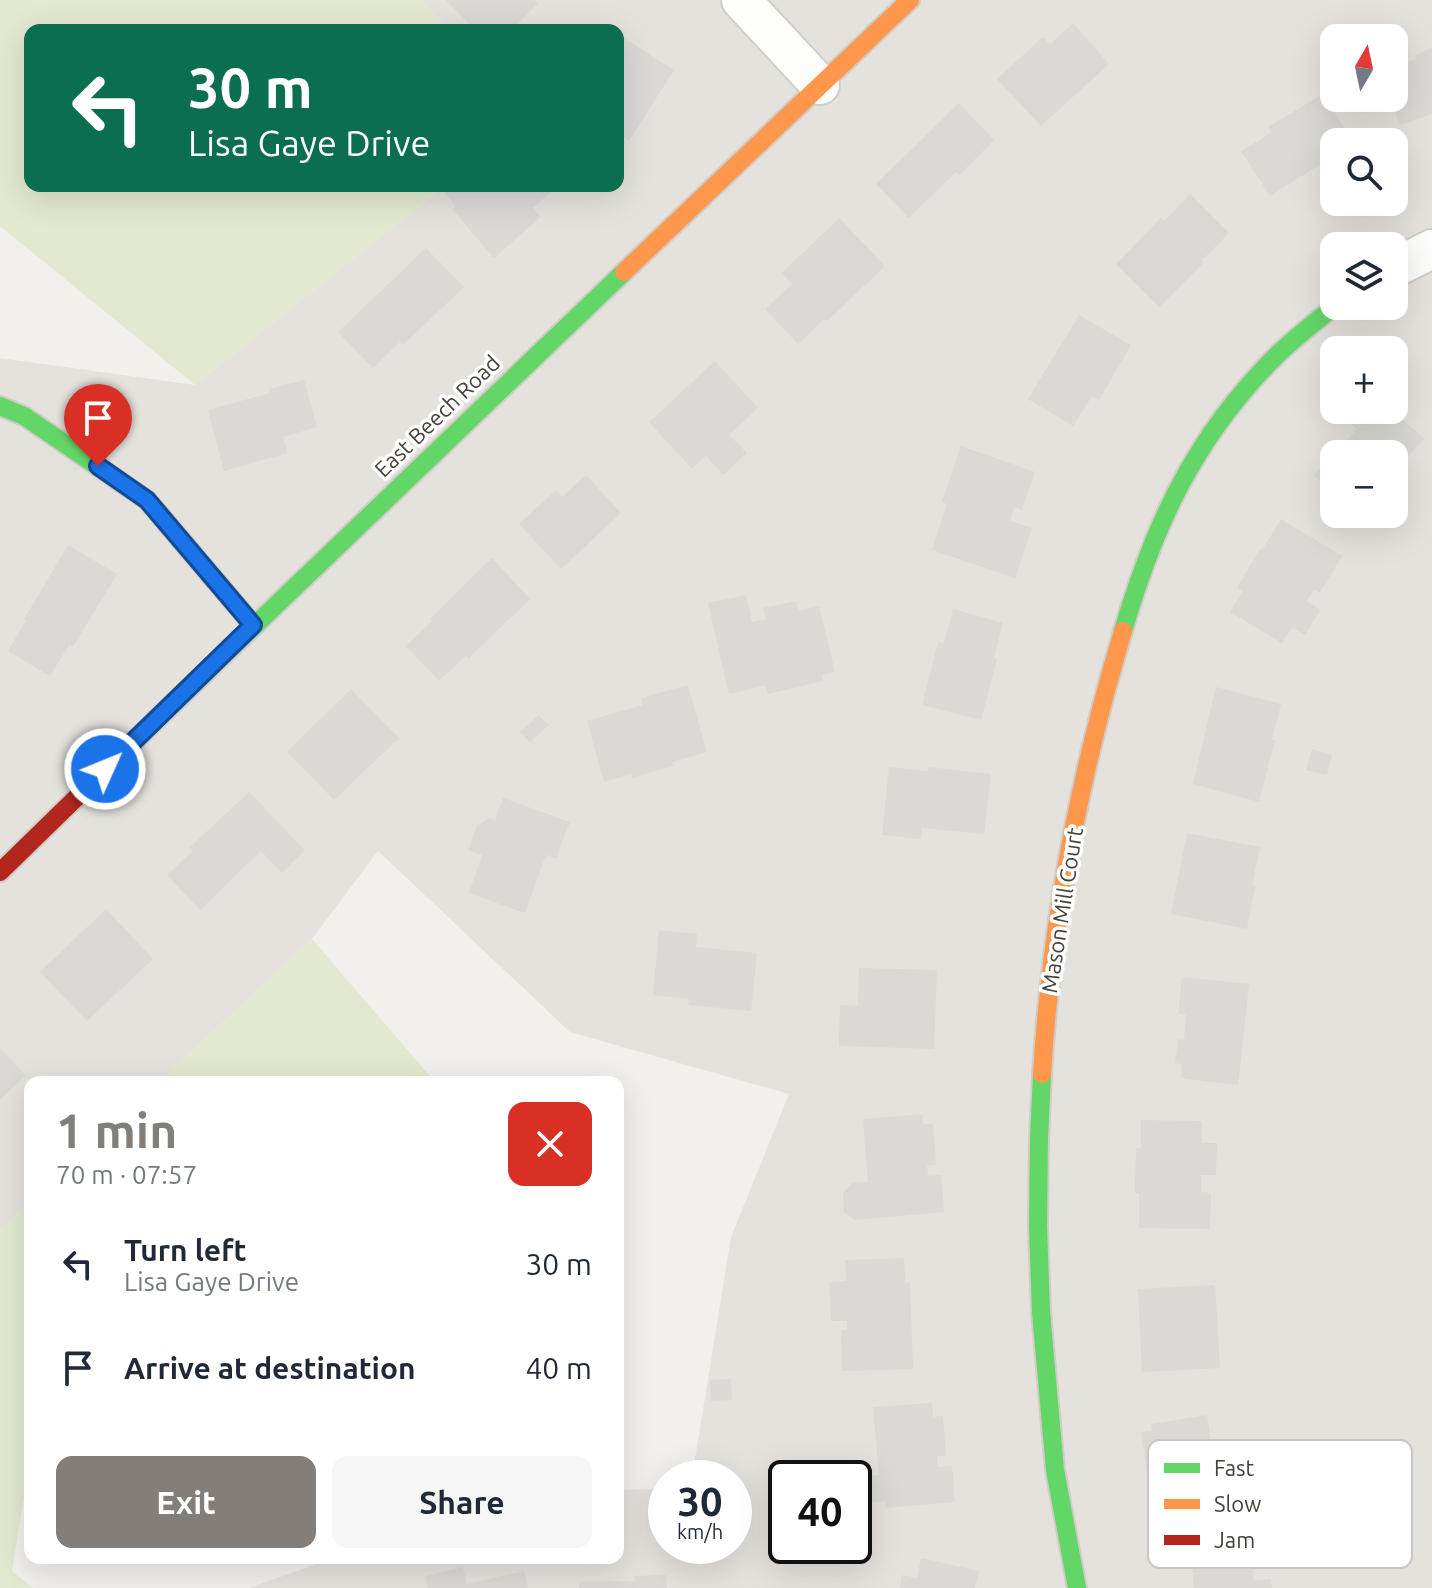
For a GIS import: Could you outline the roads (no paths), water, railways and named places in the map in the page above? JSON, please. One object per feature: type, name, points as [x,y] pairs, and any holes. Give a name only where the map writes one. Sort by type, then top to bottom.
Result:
[{"type":"street","points":[[741,0],[820,85]]},
{"type":"street","name":"East Beech Road","points":[[0,872],[253,625],[910,0]]},
{"type":"street","points":[[1408,261],[1432,249]]},
{"type":"street","name":"Mason Mill Court","points":[[1077,1588],[1056,1479],[1042,1339],[1037,1200],[1042,1057],[1055,942],[1085,773],[1120,638],[1158,527],[1194,459],[1235,401],[1285,347],[1320,318]]},
{"type":"street","points":[[0,406],[24,416],[147,500],[253,625]]}]
